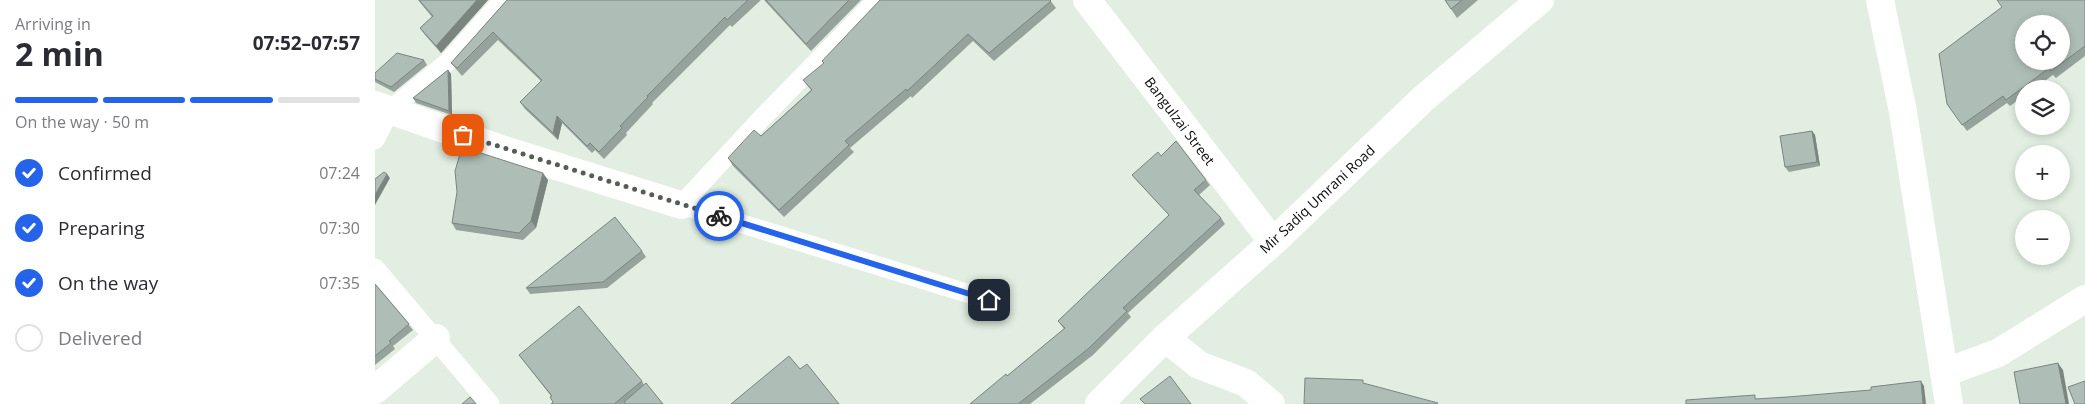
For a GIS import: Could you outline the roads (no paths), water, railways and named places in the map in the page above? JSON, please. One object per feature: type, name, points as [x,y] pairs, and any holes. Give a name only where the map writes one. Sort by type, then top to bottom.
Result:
[{"type":"street","name":"Bangulzai Street","points":[[1087,0],[1273,242]]},
{"type":"street","name":"Mir Sadiq Umrani Road","points":[[1099,404],[1165,338],[1273,242],[1425,98],[1540,0]]},
{"type":"street","points":[[1880,0],[1903,112],[1949,404]]},
{"type":"street","points":[[383,107],[498,148],[681,205]]},
{"type":"street","points":[[1944,373],[1998,353],[2085,300]]},
{"type":"street","points":[[375,390],[436,338]]},
{"type":"street","points":[[1165,338],[1199,365],[1246,383],[1271,404]]},
{"type":"lane","points":[[375,140],[383,107],[449,61],[503,0]]},
{"type":"lane","points":[[877,0],[761,119],[681,205],[989,300]]},
{"type":"lane","points":[[375,268],[491,404]]}]
